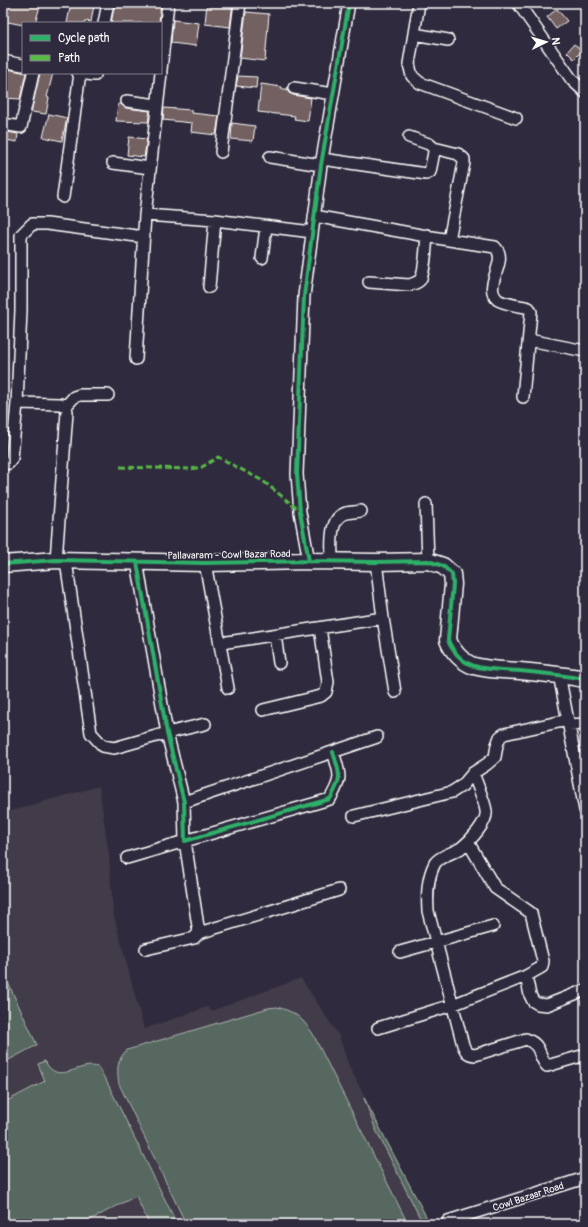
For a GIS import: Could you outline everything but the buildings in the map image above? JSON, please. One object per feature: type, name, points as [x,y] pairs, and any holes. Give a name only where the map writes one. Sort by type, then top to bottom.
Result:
[{"type":"street","points":[[104,22],[108,3]]},
{"type":"street","points":[[162,60],[168,3]]},
{"type":"street","points":[[221,152],[240,3]]},
{"type":"street","points":[[309,560],[300,512],[297,474],[304,296],[321,162],[349,3]]},
{"type":"street","points":[[419,3],[409,64],[412,76],[420,83],[516,118]]},
{"type":"street","points":[[518,3],[572,80],[585,92]]},
{"type":"street","points":[[414,34],[448,40]]},
{"type":"street","points":[[3,61],[22,64]]},
{"type":"street","points":[[3,124],[21,127],[33,74]]},
{"type":"street","points":[[63,197],[79,74]]},
{"type":"street","points":[[136,359],[145,215],[161,74]]},
{"type":"street","points":[[294,88],[333,94]]},
{"type":"street","points":[[127,101],[157,105]]},
{"type":"street","points":[[409,137],[429,144],[436,149],[442,149],[458,154],[464,159],[449,240]]},
{"type":"street","points":[[270,157],[426,174],[430,172],[436,149]]},
{"type":"street","points":[[113,163],[150,168]]},
{"type":"street","points":[[145,215],[215,220],[312,232]]},
{"type":"street","points":[[314,216],[495,247],[500,256],[492,288],[493,295],[499,301],[529,308],[531,312],[522,397]]},
{"type":"street","points":[[209,287],[215,220]]},
{"type":"street","points":[[3,464],[9,463],[12,458],[17,403],[22,310],[21,235],[32,224],[47,224],[144,237]]},
{"type":"street","points":[[262,258],[266,227]]},
{"type":"street","points":[[369,282],[409,285],[420,280],[427,236]]},
{"type":"street","points":[[529,340],[585,351]]},
{"type":"street","points":[[66,406],[74,397],[80,395],[108,395]]},
{"type":"street","points":[[17,403],[60,404],[66,406]]},
{"type":"street","points":[[66,406],[61,561],[91,733],[103,746],[114,748],[205,724]]},
{"type":"street","points":[[426,504],[428,561]]},
{"type":"street","points":[[332,561],[334,524],[338,518],[344,514],[361,511]]},
{"type":"street","name":"Pallavaram - Cowl Bazar Road","points":[[3,564],[61,561],[205,563],[309,560],[376,562],[428,561],[443,566],[452,574],[453,584],[448,640],[451,649],[461,659],[473,665],[491,669],[560,674],[585,679]]},
{"type":"street","points":[[137,562],[167,733],[184,802],[186,841],[199,933]]},
{"type":"street","points":[[376,562],[395,692]]},
{"type":"street","points":[[205,563],[221,643],[228,688]]},
{"type":"street","points":[[221,643],[383,618]]},
{"type":"street","points":[[264,710],[322,696],[326,692],[328,682],[320,628]]},
{"type":"street","points":[[275,635],[279,663]]},
{"type":"street","points":[[560,674],[585,810]]},
{"type":"street","points":[[354,816],[452,792],[463,785],[473,773],[495,757],[500,737],[504,734],[568,723],[585,724]]},
{"type":"street","points":[[184,802],[377,737]]},
{"type":"street","points":[[127,858],[330,799],[337,787],[340,775],[333,752]]},
{"type":"street","points":[[473,773],[487,811],[483,822],[475,836],[461,848],[440,859],[436,863],[426,891],[428,911],[463,1045],[466,1052],[469,1054],[475,1054],[526,1039],[536,1044],[547,1066],[585,1054]]},
{"type":"street","points":[[378,1028],[452,1006],[526,976],[542,967],[543,961],[530,913],[495,888],[468,842]]},
{"type":"street","points":[[146,949],[194,938],[199,933],[339,890]]},
{"type":"street","points":[[400,952],[493,926]]},
{"type":"street","points":[[526,976],[530,995],[533,1001],[542,1005],[585,990]]},
{"type":"street","name":"Cowl Bazaar Road","points":[[448,1221],[585,1178]]},
{"type":"shaded area","points":[[99,786],[109,855],[113,912],[144,1029],[207,1007],[211,1011],[301,978],[339,1036],[349,1066],[430,1224],[3,1224],[3,813]]},
{"type":"green space","points":[[3,972],[37,1045],[3,1063]]},
{"type":"green space","points":[[277,1007],[298,1016],[313,1034],[408,1224],[186,1224],[119,1084],[119,1062],[127,1050],[268,1008]]},
{"type":"green space","points":[[45,1061],[50,1068],[56,1072],[62,1073],[83,1067],[98,1067],[108,1084],[177,1224],[149,1224],[136,1196],[82,1224],[3,1224],[3,1103],[45,1081],[38,1064]]},
{"type":"green space","points":[[364,1098],[430,1224],[423,1224],[375,1128]]},
{"type":"marked path","points":[[120,467],[190,469],[202,467],[218,457],[263,481],[300,511]]},
{"type":"cycle path","points":[[309,561],[300,512],[297,474],[304,296],[321,165],[349,3]]},
{"type":"cycle path","points":[[3,564],[56,560],[205,563],[428,561],[443,566],[452,574],[453,584],[448,640],[455,652],[462,659],[474,666],[497,670],[544,673],[585,679]]},
{"type":"cycle path","points":[[137,562],[167,733],[184,802],[185,841],[330,799],[339,781],[339,771],[333,752]]}]
